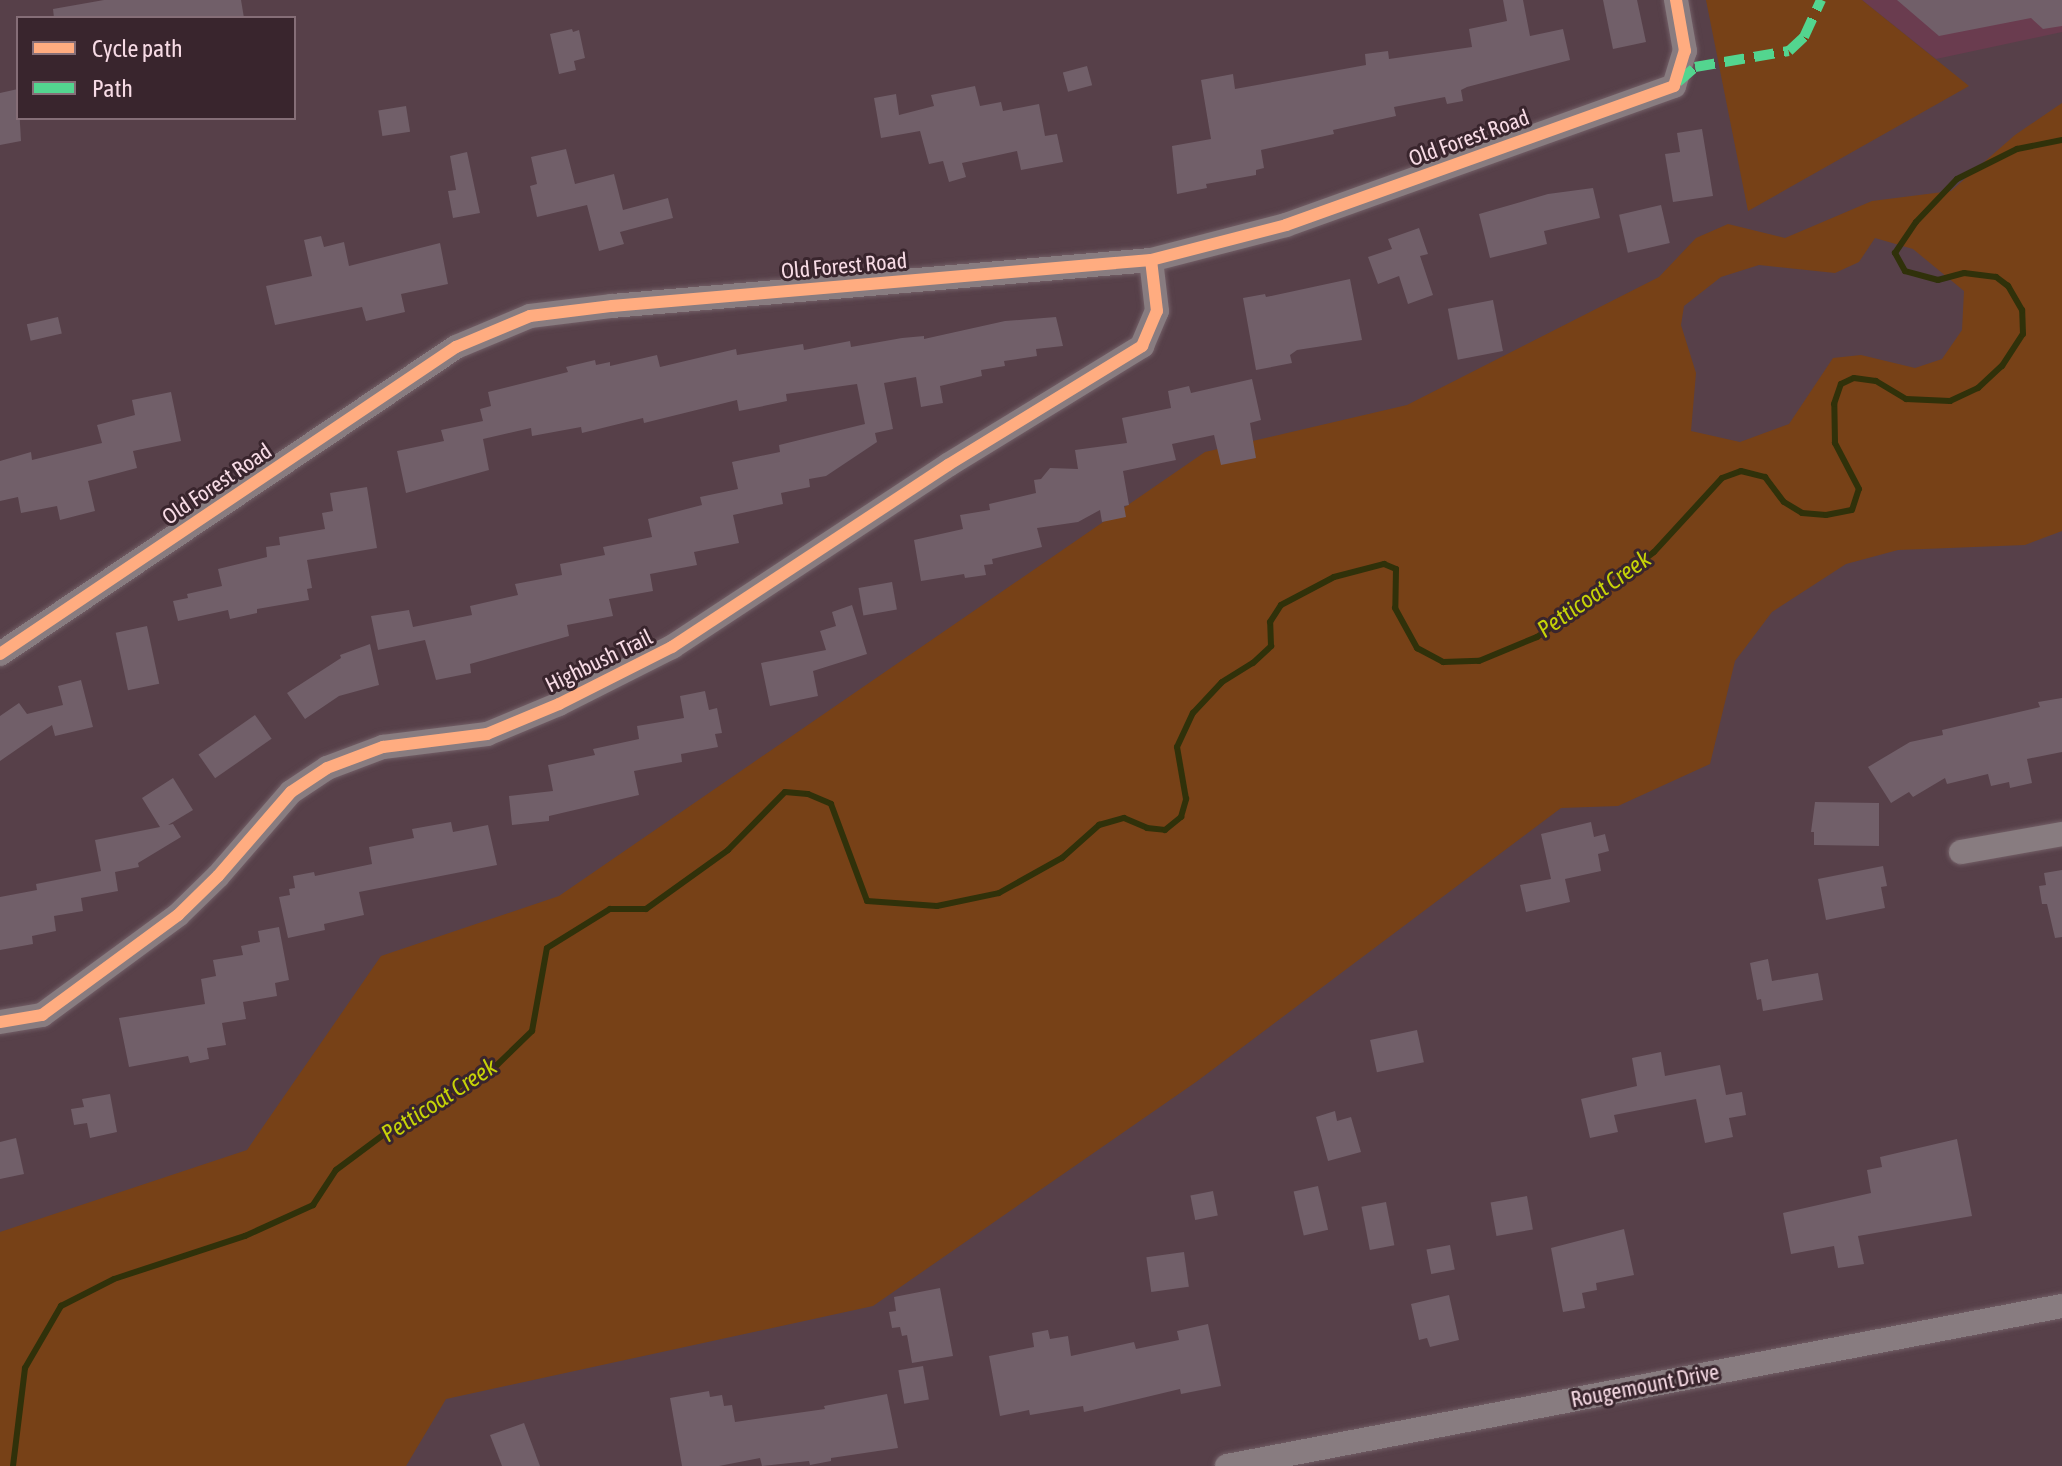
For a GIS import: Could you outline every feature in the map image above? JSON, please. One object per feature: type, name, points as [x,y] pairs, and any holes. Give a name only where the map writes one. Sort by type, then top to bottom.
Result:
[{"type":"street","name":"Old Forest Road","points":[[0,654],[456,347],[530,316],[612,306],[1151,260],[1286,225],[1674,86],[1685,51],[1676,0]]},
{"type":"street","name":"Highbush Trail","points":[[0,1022],[42,1015],[178,915],[218,876],[291,792],[327,768],[383,747],[487,734],[559,704],[672,647],[948,465],[1142,346],[1157,311],[1151,260]]},
{"type":"street","points":[[1961,852],[2062,834]]},
{"type":"street","name":"Rougemount Drive","points":[[1227,1466],[2062,1306]]},
{"type":"shaded area","points":[[1706,0],[1862,0],[1969,86],[1748,211]]},
{"type":"shaded area","points":[[1862,0],[2062,0],[2062,32],[1936,59]]},
{"type":"shaded area","points":[[2062,103],[2062,531],[2025,545],[1898,550],[1846,564],[1772,612],[1735,661],[1710,764],[1618,806],[1561,808],[1196,1082],[873,1306],[446,1399],[406,1466],[0,1466],[0,1232],[247,1150],[381,956],[559,896],[1205,452],[1407,405],[1659,277],[1696,238],[1728,224],[1785,238],[1872,201],[1951,191],[2015,135]],"holes":[[[1875,238],[1913,249],[1964,291],[1962,330],[1942,359],[1915,368],[1861,355],[1833,358],[1789,424],[1740,442],[1691,431],[1696,373],[1681,325],[1684,306],[1721,277],[1759,265],[1835,273],[1859,262]]]},
{"type":"building","points":[[104,0],[241,0],[244,16],[54,16],[53,9]]},
{"type":"building","points":[[1503,0],[1523,0],[1530,36],[1563,29],[1570,60],[1467,87],[1461,90],[1463,101],[1447,104],[1445,97],[1394,107],[1396,116],[1261,150],[1264,168],[1256,170],[1256,175],[1206,184],[1207,188],[1177,194],[1172,146],[1211,139],[1201,80],[1233,74],[1235,89],[1366,65],[1365,54],[1388,51],[1389,59],[1472,47],[1469,29],[1507,21]]},
{"type":"building","points":[[1603,0],[1637,0],[1646,42],[1613,49]]},
{"type":"building","points":[[1897,0],[2062,0],[2062,26],[2043,29],[2031,18],[1939,36]]},
{"type":"building","points":[[572,29],[573,32],[579,30],[585,58],[574,61],[576,70],[559,74],[550,34]]},
{"type":"building","points":[[1087,66],[1092,85],[1068,92],[1063,72]]},
{"type":"building","points":[[975,86],[980,106],[1001,102],[1003,111],[1039,104],[1045,136],[1057,134],[1063,162],[1021,170],[1017,151],[962,163],[966,177],[949,182],[943,161],[929,164],[920,131],[881,138],[874,98],[896,94],[899,115],[934,106],[931,95]]},
{"type":"building","points":[[16,89],[16,120],[20,120],[21,141],[0,145],[0,93]]},
{"type":"building","points":[[406,106],[410,132],[382,136],[378,110]]},
{"type":"building","points":[[1702,129],[1713,196],[1673,202],[1665,154],[1680,152],[1677,133]]},
{"type":"building","points":[[566,149],[575,184],[614,174],[623,210],[668,198],[673,218],[620,232],[624,244],[599,251],[587,205],[537,217],[530,186],[537,184],[531,157]]},
{"type":"building","points":[[467,152],[480,213],[453,218],[448,191],[456,190],[450,156]]},
{"type":"building","points":[[1593,188],[1600,218],[1544,231],[1547,244],[1490,258],[1479,214],[1548,194]]},
{"type":"building","points":[[1661,205],[1670,243],[1628,253],[1619,215]]},
{"type":"building","points":[[1419,228],[1428,254],[1420,256],[1433,295],[1408,304],[1399,276],[1378,284],[1368,257],[1392,249],[1388,239]]},
{"type":"building","points":[[321,236],[324,247],[344,242],[349,266],[440,243],[448,284],[401,294],[405,312],[366,321],[362,307],[275,325],[266,286],[312,276],[304,240]]},
{"type":"building","points":[[1350,279],[1362,340],[1297,350],[1290,355],[1292,363],[1256,370],[1243,298],[1265,294],[1266,297]]},
{"type":"building","points":[[1493,300],[1503,351],[1458,360],[1448,309]]},
{"type":"building","points":[[58,317],[62,334],[31,341],[27,324]]},
{"type":"building","points":[[1056,317],[1063,346],[1036,349],[1037,356],[1004,361],[1005,366],[981,370],[982,376],[940,386],[943,403],[921,407],[916,377],[884,383],[893,429],[875,433],[877,442],[826,476],[809,479],[810,487],[781,493],[783,504],[733,515],[739,543],[694,552],[697,565],[650,574],[653,591],[609,599],[613,616],[567,625],[569,636],[470,664],[471,673],[436,680],[425,640],[378,650],[371,616],[409,610],[413,627],[472,615],[470,606],[518,595],[515,584],[562,575],[560,564],[605,555],[603,547],[652,537],[648,519],[702,505],[700,497],[738,489],[732,462],[780,452],[779,445],[865,424],[857,384],[786,394],[787,401],[739,411],[737,400],[644,423],[643,418],[582,433],[581,427],[532,436],[531,428],[483,439],[489,470],[406,493],[397,451],[444,441],[441,430],[483,421],[480,409],[491,406],[488,392],[568,372],[566,367],[595,360],[596,365],[610,362],[610,366],[657,355],[660,367],[736,349],[737,355],[803,344],[804,350],[850,341],[851,347],[902,338],[924,336],[924,339],[1005,321]]},
{"type":"building","points":[[1252,379],[1261,420],[1250,423],[1256,458],[1221,465],[1214,435],[1172,444],[1176,460],[1123,471],[1129,505],[1124,506],[1126,517],[1102,522],[1100,510],[1078,522],[1037,528],[1042,547],[992,559],[993,564],[984,565],[986,575],[965,578],[964,574],[921,581],[914,540],[963,529],[960,515],[990,510],[989,504],[1036,493],[1034,480],[1041,479],[1050,468],[1078,469],[1075,450],[1127,443],[1122,418],[1171,408],[1168,391],[1189,386],[1191,393]]},
{"type":"building","points":[[171,392],[181,441],[133,451],[137,468],[88,481],[95,511],[60,520],[57,506],[21,513],[18,497],[0,501],[0,461],[31,452],[32,460],[102,443],[97,425],[135,415],[132,400]]},
{"type":"building","points":[[367,487],[377,548],[307,560],[312,588],[307,589],[309,600],[257,609],[257,613],[230,619],[228,610],[178,621],[173,601],[188,598],[187,594],[222,586],[218,569],[267,557],[266,547],[280,545],[279,537],[325,529],[322,513],[333,511],[330,493]]},
{"type":"building","points":[[892,582],[897,610],[863,615],[859,588]]},
{"type":"building","points":[[852,605],[867,654],[813,671],[818,696],[770,706],[761,663],[826,650],[820,631],[836,626],[832,612]]},
{"type":"building","points":[[147,626],[159,684],[128,690],[116,633]]},
{"type":"building","points":[[370,644],[379,685],[339,696],[305,719],[287,693],[341,658],[340,655]]},
{"type":"building","points":[[81,680],[93,727],[55,736],[52,725],[0,761],[0,716],[19,703],[27,714],[63,705],[58,686]]},
{"type":"building","points":[[705,691],[709,710],[717,708],[722,733],[715,734],[718,747],[681,754],[682,762],[634,771],[639,795],[549,816],[549,821],[512,825],[509,796],[553,791],[548,765],[595,755],[593,749],[639,739],[637,726],[684,718],[680,696]]},
{"type":"building","points":[[2062,698],[2062,752],[2027,759],[2032,783],[2010,788],[2009,782],[1991,786],[1988,774],[1947,784],[1945,778],[1913,797],[1909,792],[1891,803],[1868,767],[1910,742],[1943,735],[1942,730],[2040,707],[2038,702]]},
{"type":"building","points":[[255,715],[272,739],[215,778],[198,755]]},
{"type":"building","points":[[173,778],[193,810],[168,825],[173,824],[181,837],[138,863],[139,867],[115,872],[118,891],[81,898],[83,911],[54,916],[56,931],[32,936],[33,944],[0,950],[0,897],[37,890],[36,884],[101,871],[95,840],[160,827],[142,798]]},
{"type":"building","points":[[1815,802],[1879,803],[1879,846],[1814,845],[1814,832],[1811,832]]},
{"type":"building","points":[[451,822],[453,832],[488,825],[497,865],[359,892],[364,915],[324,924],[325,930],[288,938],[279,897],[290,895],[289,889],[295,888],[293,876],[314,872],[315,876],[372,864],[369,847],[414,838],[412,829]]},
{"type":"building","points":[[1591,822],[1594,837],[1605,834],[1609,851],[1598,854],[1601,871],[1565,879],[1570,902],[1526,912],[1520,885],[1551,879],[1541,834]]},
{"type":"building","points":[[1883,866],[1887,886],[1881,887],[1885,908],[1826,920],[1818,879]]},
{"type":"building","points":[[2062,870],[2062,937],[2055,938],[2047,904],[2042,904],[2039,886],[2046,885],[2044,873]]},
{"type":"building","points":[[279,927],[289,980],[275,983],[277,996],[243,1002],[246,1019],[222,1023],[226,1045],[207,1048],[209,1059],[190,1063],[188,1056],[129,1067],[119,1018],[205,1004],[201,979],[216,976],[213,960],[243,955],[241,946],[260,942],[258,931]]},
{"type":"building","points":[[1768,959],[1772,981],[1818,973],[1823,1000],[1763,1011],[1761,999],[1757,1000],[1750,963]]},
{"type":"building","points":[[1417,1030],[1424,1062],[1377,1072],[1370,1040]]},
{"type":"building","points":[[1661,1052],[1665,1076],[1720,1065],[1726,1095],[1742,1092],[1746,1115],[1729,1118],[1733,1137],[1705,1143],[1696,1099],[1614,1115],[1618,1132],[1590,1138],[1581,1099],[1637,1086],[1632,1058]]},
{"type":"building","points":[[110,1094],[117,1132],[90,1138],[87,1123],[74,1125],[71,1109],[84,1107],[82,1099]]},
{"type":"building","points":[[1335,1111],[1337,1121],[1351,1117],[1361,1152],[1328,1161],[1316,1117]]},
{"type":"building","points":[[16,1138],[24,1174],[0,1179],[0,1142]]},
{"type":"building","points":[[1957,1139],[1972,1216],[1858,1236],[1864,1264],[1838,1268],[1834,1246],[1791,1254],[1783,1213],[1871,1193],[1867,1170],[1882,1167],[1880,1157]]},
{"type":"building","points":[[1318,1186],[1328,1230],[1304,1235],[1294,1192]]},
{"type":"building","points":[[1213,1191],[1218,1216],[1195,1220],[1190,1195]]},
{"type":"building","points":[[1527,1196],[1533,1229],[1496,1236],[1491,1202]]},
{"type":"building","points":[[1386,1202],[1394,1245],[1370,1250],[1361,1207]]},
{"type":"building","points":[[1624,1229],[1634,1275],[1596,1283],[1597,1290],[1582,1293],[1585,1308],[1563,1312],[1551,1248]]},
{"type":"building","points":[[1450,1245],[1455,1270],[1431,1274],[1426,1250]]},
{"type":"building","points":[[1184,1252],[1189,1287],[1151,1292],[1146,1257]]},
{"type":"building","points":[[940,1288],[953,1356],[912,1363],[907,1335],[902,1336],[900,1327],[892,1328],[889,1312],[896,1311],[894,1297]]},
{"type":"building","points":[[1449,1295],[1459,1340],[1430,1347],[1427,1338],[1419,1340],[1411,1304]]},
{"type":"building","points":[[1208,1324],[1221,1386],[1181,1394],[1180,1389],[1084,1412],[1083,1406],[1030,1415],[1029,1410],[1000,1416],[989,1356],[1034,1347],[1032,1333],[1048,1330],[1050,1339],[1068,1336],[1071,1356],[1134,1342],[1136,1349],[1179,1340],[1177,1331]]},
{"type":"building","points":[[923,1366],[929,1399],[904,1404],[898,1370]]},
{"type":"building","points":[[709,1391],[710,1397],[722,1395],[724,1406],[732,1405],[735,1422],[825,1409],[824,1406],[887,1394],[898,1448],[831,1458],[831,1461],[810,1465],[809,1461],[762,1466],[760,1458],[719,1466],[682,1466],[670,1398]]},
{"type":"building","points":[[524,1423],[540,1466],[502,1466],[490,1435]]},
{"type":"waterway","name":"Petticoat Creek","points":[[13,1466],[25,1368],[61,1306],[114,1279],[245,1236],[313,1205],[336,1170],[422,1106],[497,1065],[532,1031],[547,948],[610,909],[646,909],[728,850],[785,792],[808,794],[831,804],[867,901],[937,906],[999,893],[1062,858],[1099,825],[1124,818],[1147,828],[1165,830],[1181,817],[1186,799],[1177,747],[1193,713],[1222,682],[1253,663],[1271,646],[1270,622],[1281,605],[1334,577],[1384,564],[1396,569],[1395,608],[1417,648],[1443,662],[1479,661],[1537,637],[1598,596],[1654,552],[1722,478],[1741,471],[1765,477],[1784,502],[1802,513],[1826,515],[1852,510],[1859,489],[1835,443],[1834,404],[1841,384],[1854,378],[1876,381],[1906,399],[1950,401],[1978,388],[2002,366],[2023,334],[2022,310],[2008,286],[1996,277],[1964,273],[1938,280],[1905,271],[1895,253],[1916,222],[1957,179],[2017,149],[2062,140]]},
{"type":"marked path","points":[[1678,82],[1695,67],[1789,51],[1804,37],[1821,0]]},
{"type":"cycle path","points":[[0,654],[456,347],[530,316],[612,306],[1151,260],[1286,225],[1674,86],[1685,51],[1676,0]]},
{"type":"cycle path","points":[[0,1022],[42,1015],[178,915],[218,876],[291,792],[327,768],[383,747],[487,734],[559,704],[672,647],[948,465],[1142,346],[1157,311],[1151,260]]}]
